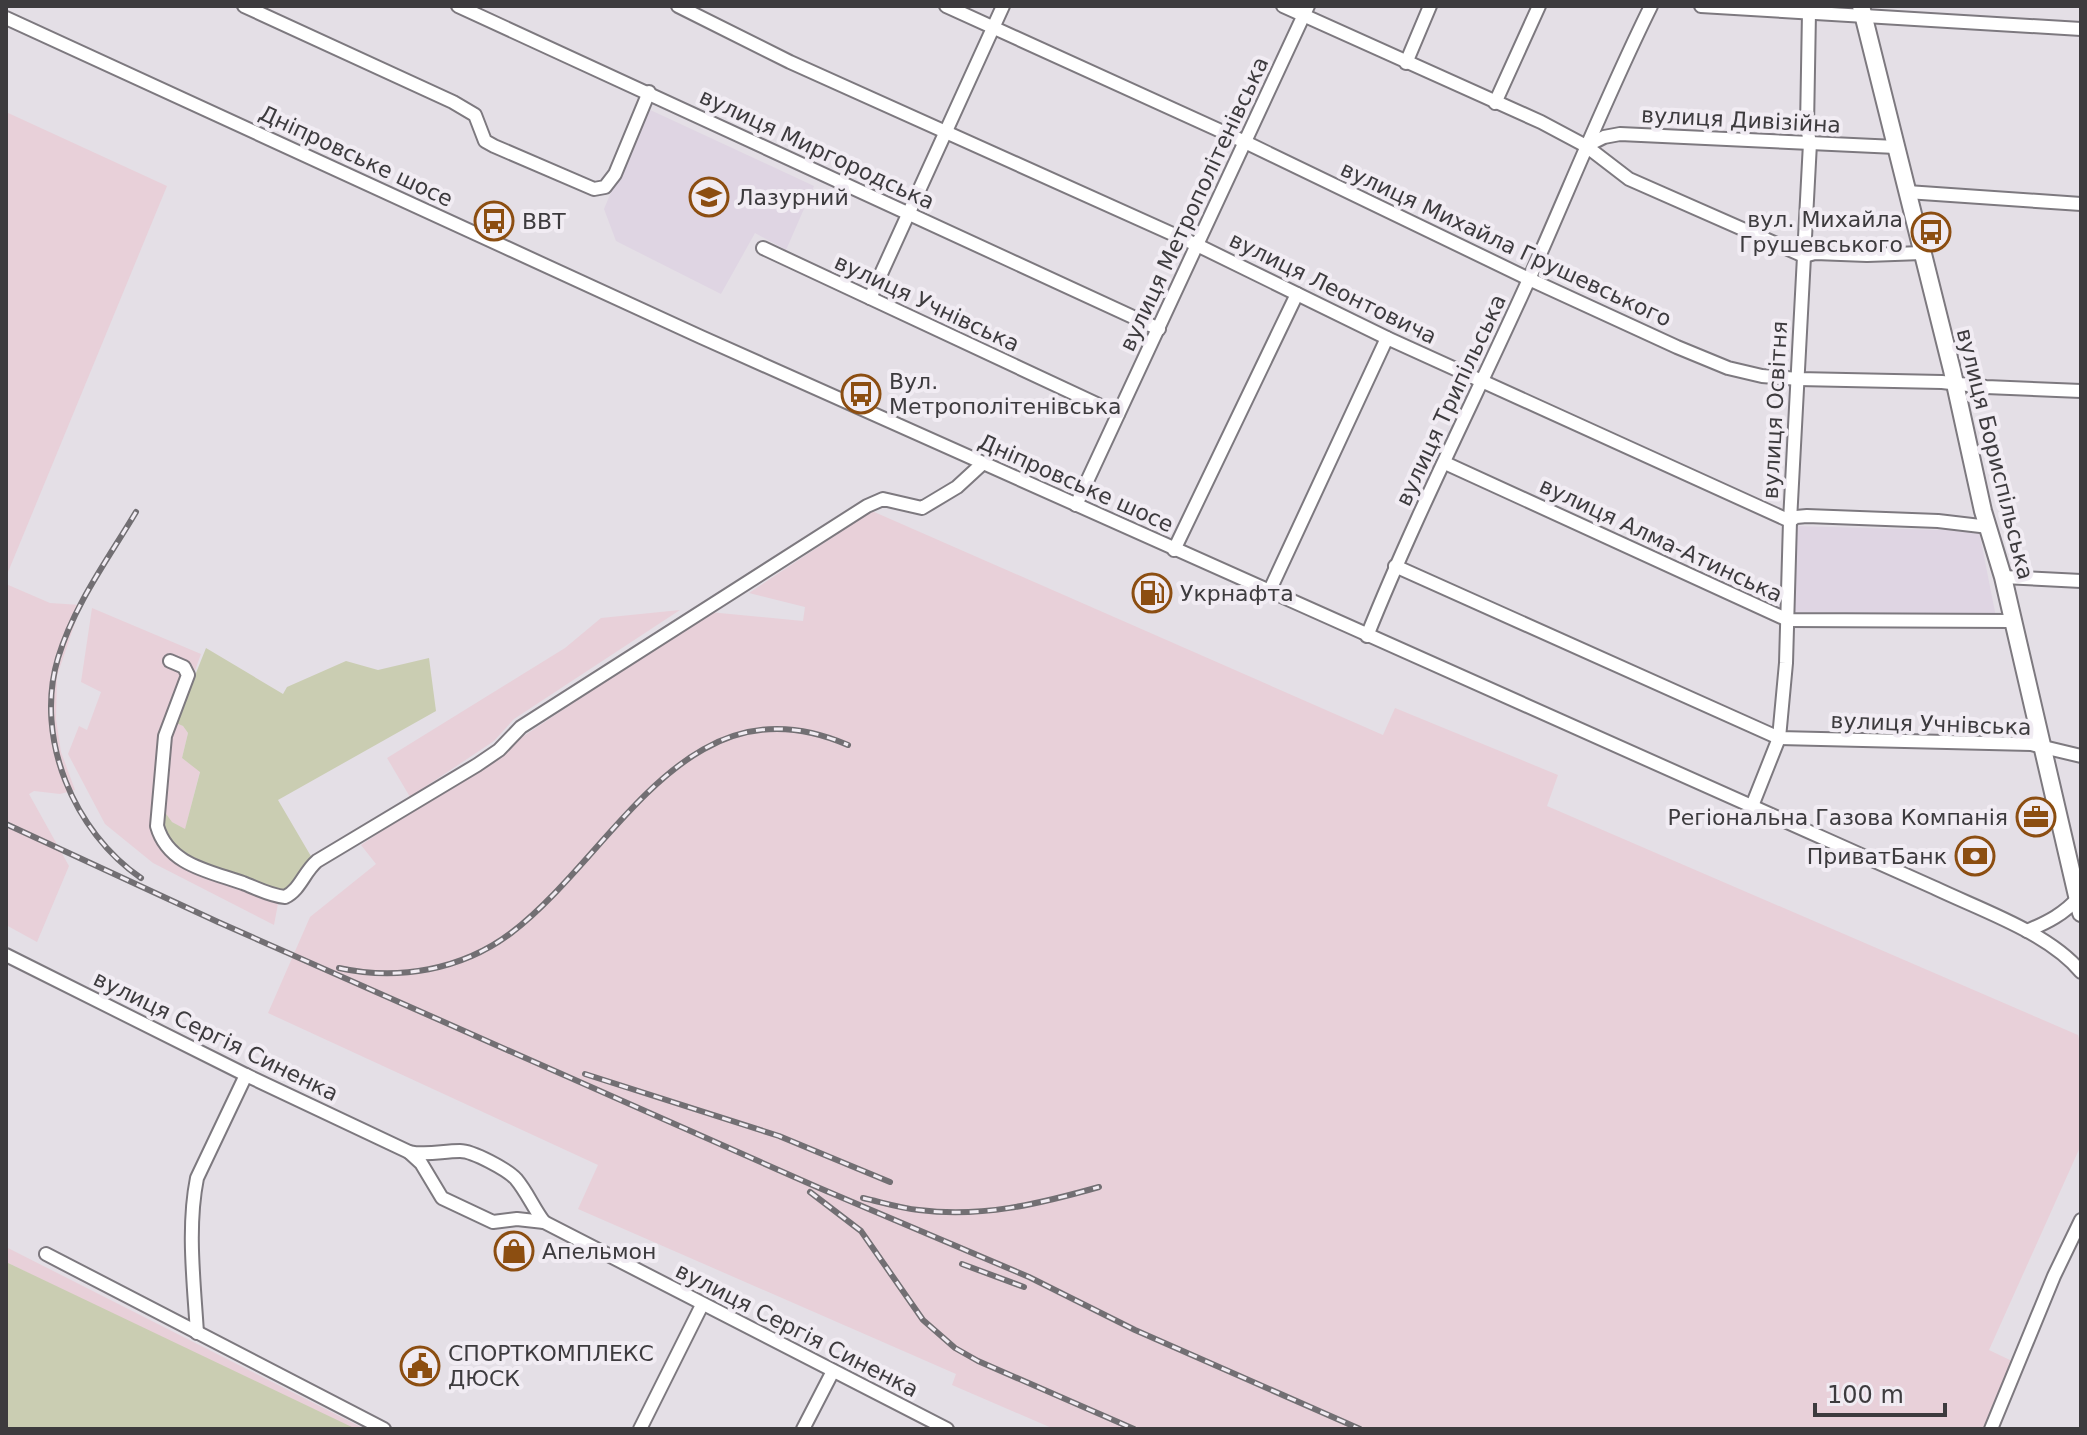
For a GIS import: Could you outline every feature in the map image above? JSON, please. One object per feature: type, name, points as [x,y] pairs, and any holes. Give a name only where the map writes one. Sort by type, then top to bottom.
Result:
[{"type":"main road","name":"вулиця Бориспільська","points":[[1862,10],[2003,577],[2080,905]]},
{"type":"street","points":[[244,6],[453,102],[475,115],[485,141],[594,189],[602,189],[615,174],[649,92]]},
{"type":"street","name":"вулиця Миргородська","points":[[458,6],[1159,329]]},
{"type":"street","name":"вулиця Леонтовича","points":[[678,6],[790,62],[1197,245],[1387,338],[1790,521]]},
{"type":"street","name":"вулиця Михайла Грушевського","points":[[946,6],[1245,142],[1529,279],[1704,359],[1762,376],[2081,391]]},
{"type":"street","points":[[870,298],[1003,6]]},
{"type":"street","points":[[1283,6],[1306,11],[1406,63],[1541,122],[1586,146],[1629,179],[1804,256],[1815,253],[1922,253]]},
{"type":"street","points":[[1406,63],[1430,6]]},
{"type":"street","points":[[1495,103],[1539,6]]},
{"type":"street","name":"вулиця Трипільська","points":[[1367,636],[1395,566],[1445,463],[1651,6]]},
{"type":"street","points":[[1701,6],[1809,12],[1862,10],[1962,23],[2081,29]]},
{"type":"street","name":"вулиця Метрополітенівська","points":[[1076,505],[1306,11]]},
{"type":"street","name":"вулиця Освітня","points":[[1752,806],[1779,738],[1788,620],[1790,521],[1810,143],[1807,134],[1809,12]]},
{"type":"street","name":"Дніпровське шосе","points":[[6,18],[982,464],[2027,931],[2069,957],[2081,972]]},
{"type":"street","name":"вулиця Дивізійна","points":[[1586,146],[1604,137],[1620,134],[1896,147]]},
{"type":"street","points":[[1907,192],[2081,204]]},
{"type":"street","name":"вулиця Учнівська","points":[[763,248],[1118,414]]},
{"type":"street","points":[[1174,550],[1297,294]]},
{"type":"street","points":[[1269,592],[1387,338]]},
{"type":"street","name":"вулиця Алма-Атинська","points":[[1445,463],[1788,620],[2012,621]]},
{"type":"street","points":[[170,661],[184,667],[188,675],[165,736],[157,826],[160,836],[171,851],[200,870],[285,897],[293,893],[317,861],[477,765],[499,750],[521,727],[867,506],[883,499],[922,508],[957,487],[982,464]]},
{"type":"street","points":[[1790,521],[1807,516],[1938,521],[1989,527]]},
{"type":"street","points":[[1395,566],[1779,738]]},
{"type":"street","points":[[2003,577],[2081,581]]},
{"type":"street","name":"вулиця Учнівська","points":[[1779,738],[2031,744],[2081,756]]},
{"type":"street","points":[[2027,931],[2080,905]]},
{"type":"street","name":"вулиця Сергія Синенка","points":[[6,955],[246,1075],[409,1152],[424,1155],[460,1151],[470,1153],[518,1181],[531,1206],[544,1222]]},
{"type":"street","points":[[197,1333],[193,1260],[194,1193],[197,1178],[246,1075]]},
{"type":"street","name":"вулиця Сергія Синенка","points":[[409,1152],[421,1163],[442,1198],[493,1222],[517,1219],[544,1222],[947,1429]]},
{"type":"street","points":[[1991,1429],[2054,1276],[2081,1220]]},
{"type":"street","points":[[46,1254],[384,1429]]},
{"type":"street","points":[[640,1429],[702,1305]]},
{"type":"street","points":[[803,1429],[833,1371]]},
{"type":"shaded area","name":"Лазурний","points":[[646,108],[814,186],[786,250],[755,233],[721,294],[616,241],[604,209]]},
{"type":"shaded area","points":[[6,112],[167,186],[6,577]]},
{"type":"shaded area","points":[[872,511],[1383,735],[1395,708],[1558,775],[1547,806],[2078,1035],[2081,1048],[2081,1145],[1989,1350],[2012,1361],[1983,1429],[1054,1429],[952,1385],[956,1374],[578,1209],[598,1165],[268,1013],[310,917],[376,864],[361,845],[709,612],[803,621],[805,607],[749,593]]},
{"type":"shaded area","points":[[1793,526],[1979,531],[1996,617],[1792,613]]},
{"type":"shaded area","points":[[6,584],[50,603],[81,605],[57,676],[56,719],[61,752],[75,790],[60,794],[34,791],[29,794],[69,866],[37,942],[6,925]]},
{"type":"shaded area","points":[[92,608],[201,654],[176,723],[188,733],[182,758],[200,771],[185,830],[172,822],[164,830],[280,893],[274,925],[153,863],[105,824],[68,754],[79,726],[87,730],[101,692],[81,682]]},
{"type":"shaded area","points":[[680,610],[514,719],[494,741],[410,797],[387,758],[565,648],[601,618]]},
{"type":"shaded area","points":[[6,1247],[365,1429],[340,1429],[6,1262]]},
{"type":"green space","points":[[206,648],[283,694],[287,687],[346,661],[378,670],[429,658],[436,711],[278,800],[312,858],[291,889],[280,893],[183,854],[168,839],[161,807],[172,822],[185,829],[200,772],[182,758],[188,733],[176,723]]},
{"type":"green space","points":[[6,1262],[356,1429],[6,1429]]},
{"type":"railway","points":[[136,512],[92,583],[65,638],[52,689],[51,720],[65,781],[79,809],[117,859],[141,878]]},
{"type":"railway","points":[[339,968],[384,973],[429,969],[451,964],[492,946],[549,899],[658,782],[698,752],[742,733],[791,730],[848,745]]},
{"type":"railway","points":[[6,824],[218,922],[817,1187],[1029,1277],[1135,1330],[1360,1429]]},
{"type":"railway","points":[[585,1074],[779,1136],[890,1182]]},
{"type":"railway","points":[[863,1198],[912,1209],[987,1211],[1032,1204],[1099,1187]]},
{"type":"railway","points":[[810,1192],[861,1231],[923,1320],[955,1348],[1134,1429]]},
{"type":"railway","points":[[962,1264],[1024,1287]]},
{"type":"place","name":"Лазурний","points":[[709,197]]},
{"type":"place","name":"ВВТ","points":[[494,221]]},
{"type":"place","name":"вул. Михайла Грушевського","points":[[1931,232]]},
{"type":"place","name":"Вул. Метрополітенівська","points":[[861,394]]},
{"type":"place","name":"Укрнафта","points":[[1152,593]]},
{"type":"place","name":"Регіональна Газова Компанія","points":[[2036,817]]},
{"type":"place","name":"ПриватБанк","points":[[1975,856]]},
{"type":"place","name":"Апельмон","points":[[514,1251]]},
{"type":"place","name":"СПОРТКОМПЛЕКС ДЮСК","points":[[420,1366]]}]
